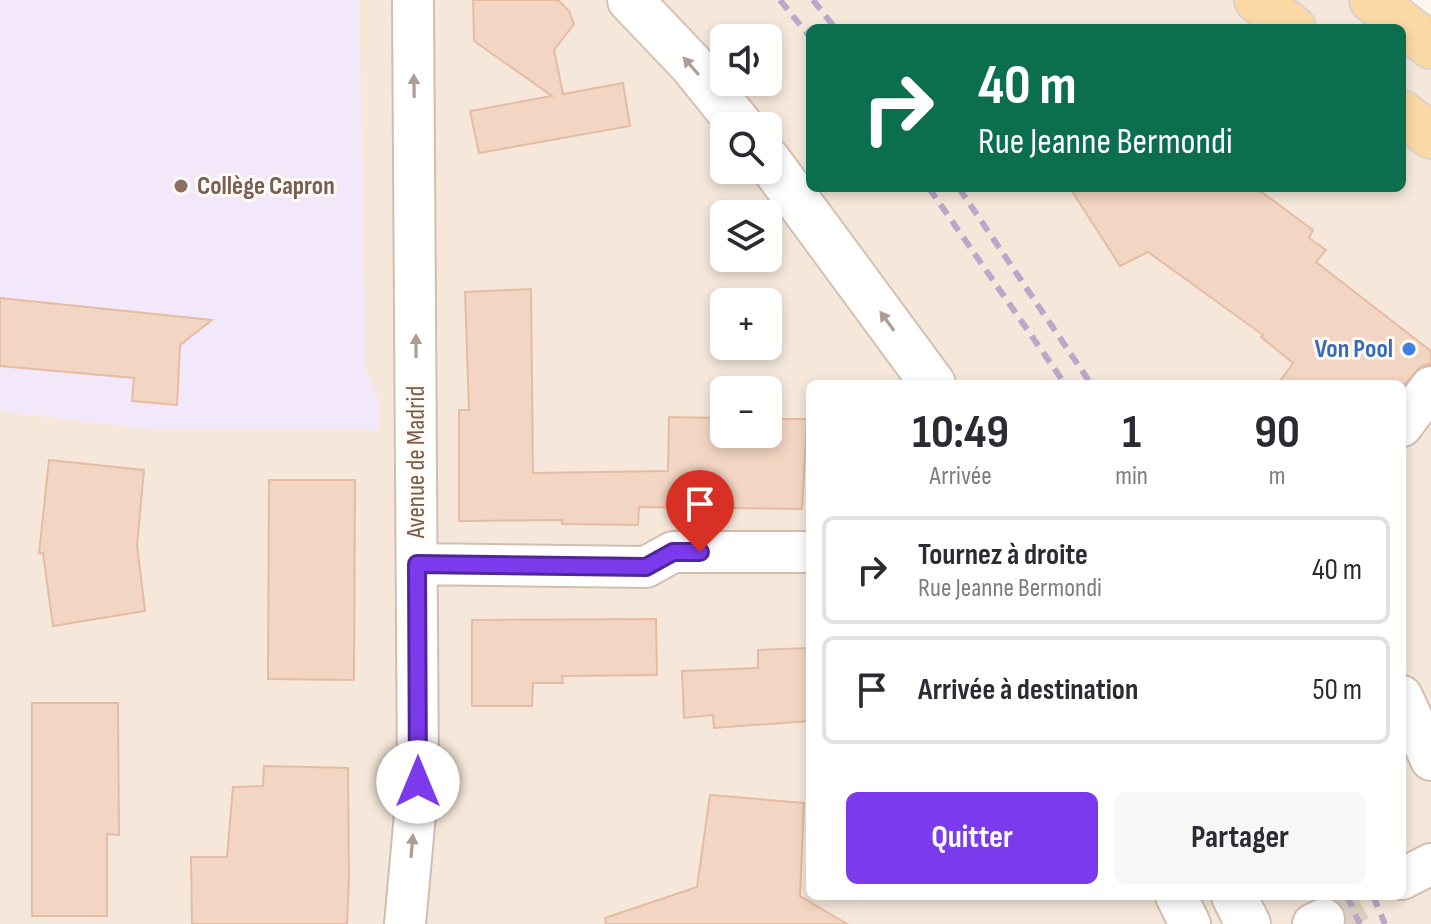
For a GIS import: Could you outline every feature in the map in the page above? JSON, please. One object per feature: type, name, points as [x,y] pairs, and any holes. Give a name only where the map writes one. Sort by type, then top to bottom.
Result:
[{"type":"main road","points":[[630,0],[691,64],[730,112]]},
{"type":"main road","points":[[1257,0],[1288,24]]},
{"type":"main road","points":[[1372,0],[1403,24]]},
{"type":"main road","points":[[1406,27],[1431,46]]},
{"type":"main road","points":[[1406,116],[1431,136]]},
{"type":"main road","points":[[782,179],[930,380]]},
{"type":"main road","points":[[1236,900],[1248,924]]},
{"type":"street","name":"Avenue de Madrid","points":[[405,924],[418,782],[413,0]]},
{"type":"street","points":[[1406,421],[1431,387]]},
{"type":"street","points":[[417,564],[646,567],[673,552],[806,552]]},
{"type":"street","points":[[1406,705],[1431,760]]},
{"type":"street","points":[[1406,877],[1431,864]]},
{"type":"street","points":[[1178,900],[1190,924]]},
{"type":"shaded area","points":[[0,0],[1409,0],[1431,17],[1431,924],[0,924]]},
{"type":"shaded area","name":"Collège Capron","points":[[0,0],[359,0],[366,371],[379,400],[378,430],[146,429],[0,411]]},
{"type":"building","points":[[473,0],[558,0],[569,11],[574,24],[554,50],[563,94],[623,83],[630,126],[479,153],[470,111],[552,96],[474,41]]},
{"type":"building","points":[[1073,192],[1261,192],[1313,230],[1309,238],[1326,250],[1316,262],[1431,351],[1431,364],[1421,366],[1406,383],[1406,380],[1281,380],[1293,363],[1261,337],[1263,335],[1148,252],[1120,266]]},
{"type":"building","points":[[531,289],[533,473],[668,471],[669,417],[710,418],[710,448],[782,448],[782,419],[806,419],[802,509],[639,507],[638,525],[562,524],[562,520],[459,521],[459,410],[469,410],[465,292]]},
{"type":"building","points":[[0,298],[212,320],[180,345],[177,405],[132,401],[134,378],[0,366]]},
{"type":"building","points":[[49,460],[144,470],[137,545],[145,611],[53,626],[43,553],[39,553]]},
{"type":"building","points":[[269,480],[355,480],[354,680],[268,679]]},
{"type":"building","points":[[656,619],[657,675],[562,676],[563,683],[533,683],[532,706],[472,706],[472,620]]},
{"type":"building","points":[[806,648],[806,721],[714,728],[713,715],[684,718],[682,671],[758,668],[758,650]]},
{"type":"building","points":[[32,703],[118,703],[119,835],[107,834],[107,916],[32,916]]},
{"type":"building","points":[[264,766],[348,768],[347,924],[192,924],[191,857],[227,857],[233,787],[263,786]]},
{"type":"building","points":[[710,795],[804,803],[800,896],[847,924],[606,924],[605,918],[697,887]]},
{"type":"tunnel","points":[[1324,919],[1360,900]]},
{"type":"railway","points":[[780,0],[806,32]]},
{"type":"railway","points":[[813,0],[832,24]]},
{"type":"railway","points":[[932,192],[1062,380]]},
{"type":"railway","points":[[962,192],[1088,380]]},
{"type":"railway","points":[[1349,900],[1360,924]]},
{"type":"railway","points":[[1375,900],[1385,924]]},
{"type":"place","name":"Collège Capron","points":[[181,186]]},
{"type":"place","name":"Von Pool","points":[[1409,349]]},
{"type":"route","points":[[418,782],[417,564],[646,567],[673,552],[700,552]]}]
